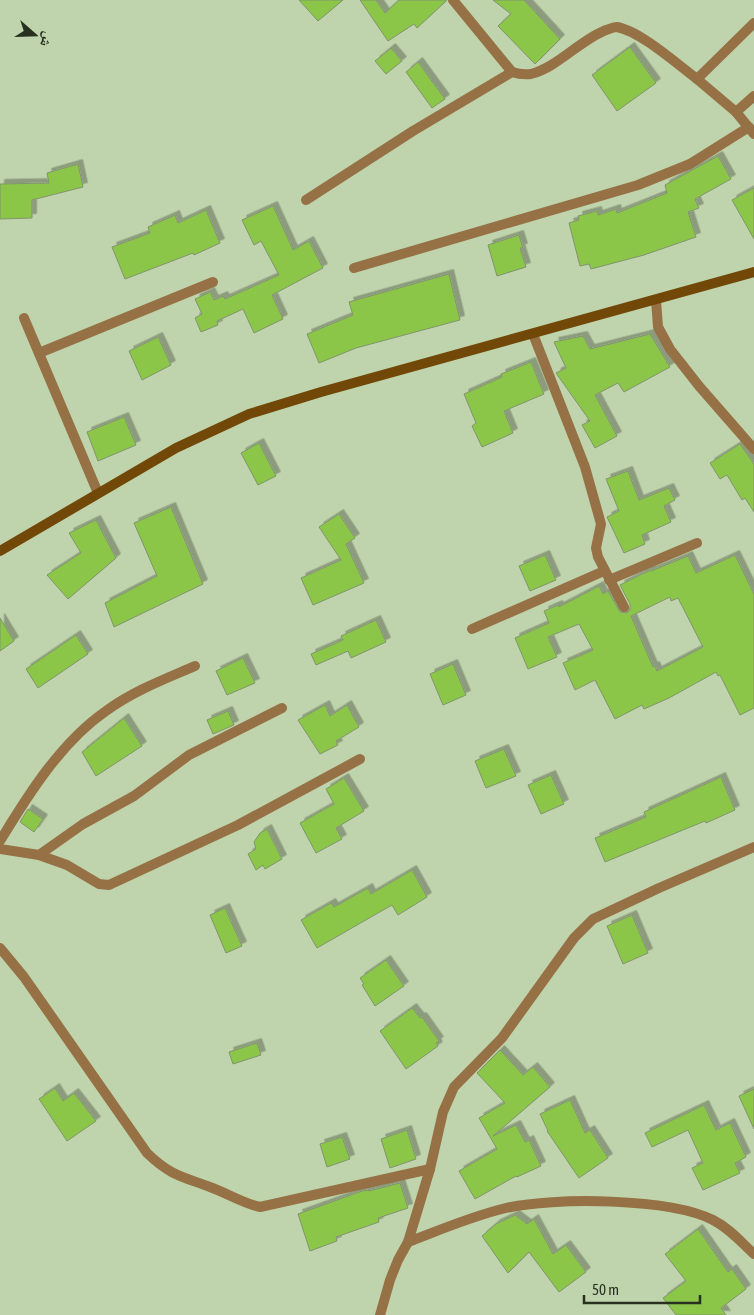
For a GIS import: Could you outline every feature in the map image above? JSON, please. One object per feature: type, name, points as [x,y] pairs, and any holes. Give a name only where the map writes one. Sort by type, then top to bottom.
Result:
[{"type":"main road","points":[[0,551],[176,448],[249,414],[321,392],[754,272]]},
{"type":"street","points":[[354,268],[638,185],[690,164],[751,131],[736,112],[697,79],[630,31],[615,27],[599,33],[539,70],[531,74],[522,74],[512,72],[453,0]]},
{"type":"street","points":[[697,79],[754,23]]},
{"type":"street","points":[[306,200],[413,131],[512,72]]},
{"type":"street","points":[[736,112],[754,96]]},
{"type":"street","points":[[39,353],[213,282]]},
{"type":"street","points":[[656,300],[658,326],[670,349],[699,386],[754,449]]},
{"type":"street","points":[[24,318],[98,493]]},
{"type":"street","points":[[533,334],[585,468],[601,524],[596,548],[607,575],[624,607]]},
{"type":"street","points":[[472,629],[607,575],[697,543]]},
{"type":"street","points":[[0,841],[25,800],[72,740],[106,710],[136,693],[195,666]]},
{"type":"street","points":[[39,855],[83,824],[134,796],[189,754],[282,708]]},
{"type":"street","points":[[0,849],[39,855],[67,865],[99,884],[109,885],[238,825],[360,759]]},
{"type":"street","points":[[380,1315],[390,1280],[408,1242],[430,1169],[443,1112],[454,1087],[502,1038],[574,938],[593,920],[659,888],[754,847]]},
{"type":"street","points":[[0,948],[41,1000],[147,1153],[175,1175],[260,1207],[430,1169]]},
{"type":"street","points":[[408,1242],[506,1208],[542,1203],[632,1203],[689,1211],[711,1219],[727,1228],[754,1254]]},
{"type":"building","points":[[299,0],[343,0],[318,21]]},
{"type":"building","points":[[360,0],[376,0],[385,13],[399,0],[446,1],[417,28],[414,24],[388,41]]},
{"type":"building","points":[[493,0],[524,0],[560,39],[535,64],[498,26],[511,14]]},
{"type":"building","points":[[630,47],[656,83],[617,111],[592,75]]},
{"type":"building","points":[[391,48],[402,61],[386,74],[375,61]]},
{"type":"building","points":[[418,62],[445,99],[432,108],[406,72]]},
{"type":"building","points":[[718,156],[731,179],[695,199],[699,208],[688,212],[696,237],[644,255],[591,269],[589,264],[580,266],[569,223],[579,220],[578,216],[597,211],[598,215],[616,209],[617,213],[667,193],[665,185]]},
{"type":"building","points":[[78,164],[83,187],[32,200],[32,218],[0,219],[0,184],[49,183],[47,173]]},
{"type":"building","points":[[754,188],[754,239],[732,200]]},
{"type":"building","points":[[273,206],[293,250],[309,241],[323,268],[272,295],[283,319],[254,333],[243,309],[217,321],[218,325],[201,332],[195,318],[202,314],[195,299],[210,292],[214,300],[223,296],[225,299],[279,275],[261,241],[254,245],[242,220]]},
{"type":"building","points":[[206,210],[220,243],[194,255],[193,253],[125,279],[112,247],[150,233],[148,227],[175,215],[178,223]]},
{"type":"building","points":[[519,235],[523,248],[520,248],[526,267],[497,276],[488,245]]},
{"type":"building","points":[[449,274],[460,320],[356,348],[319,363],[307,334],[353,315],[349,302]]},
{"type":"building","points":[[650,334],[670,367],[624,392],[618,383],[595,395],[617,436],[595,448],[582,425],[590,421],[556,373],[566,368],[554,342],[583,336],[590,349]]},
{"type":"building","points":[[158,337],[171,365],[142,380],[129,351]]},
{"type":"building","points":[[531,362],[544,394],[504,411],[513,433],[482,447],[472,426],[476,423],[464,394],[502,377],[501,374]]},
{"type":"building","points":[[124,417],[136,445],[98,461],[87,432]]},
{"type":"building","points":[[259,443],[276,476],[258,485],[241,453]]},
{"type":"building","points":[[740,444],[754,464],[754,512],[745,498],[742,500],[727,475],[720,479],[710,463]]},
{"type":"building","points":[[628,471],[639,500],[669,488],[675,500],[664,506],[671,522],[642,535],[645,544],[624,553],[607,517],[619,511],[606,479]]},
{"type":"building","points":[[171,507],[203,584],[114,627],[105,603],[157,576],[134,523]]},
{"type":"building","points":[[339,514],[355,538],[346,544],[364,583],[313,605],[301,578],[341,560],[319,527]]},
{"type":"building","points":[[96,520],[116,558],[68,599],[47,575],[81,553],[69,533]]},
{"type":"building","points":[[545,555],[556,580],[530,591],[519,566]]},
{"type":"building","points":[[735,555],[754,594],[754,708],[740,715],[720,675],[718,676],[716,672],[669,698],[644,709],[642,705],[615,719],[595,680],[575,690],[563,663],[593,650],[579,624],[548,637],[557,657],[528,669],[515,638],[549,623],[544,611],[558,605],[559,607],[599,586],[603,594],[608,591],[620,612],[627,613],[630,610],[630,604],[620,585],[651,570],[688,556],[696,573]],"holes":[[[670,597],[671,601],[678,598],[703,647],[657,671],[655,666],[653,667],[631,616]]]},
{"type":"building","points":[[0,618],[14,641],[0,651]]},
{"type":"building","points":[[376,620],[386,642],[351,658],[348,651],[316,665],[311,654],[343,640],[341,636]]},
{"type":"building","points":[[76,635],[88,654],[38,688],[26,669]]},
{"type":"building","points":[[243,658],[255,683],[227,695],[216,671]]},
{"type":"building","points":[[453,664],[466,695],[443,705],[430,674]]},
{"type":"building","points":[[325,705],[330,716],[347,705],[359,727],[336,741],[338,745],[320,754],[298,720]]},
{"type":"building","points":[[228,711],[234,725],[213,734],[207,720]]},
{"type":"building","points":[[124,718],[142,746],[96,776],[82,752]]},
{"type":"building","points":[[504,749],[516,776],[486,788],[475,761]]},
{"type":"building","points":[[551,775],[564,804],[541,814],[528,785]]},
{"type":"building","points":[[721,777],[735,810],[605,862],[595,838],[646,817],[644,812]]},
{"type":"building","points":[[344,778],[364,811],[336,828],[342,839],[316,853],[300,823],[334,804],[326,789]]},
{"type":"building","points":[[28,809],[43,819],[34,832],[20,822]]},
{"type":"building","points":[[267,829],[282,859],[265,869],[263,865],[256,870],[248,854],[256,849],[254,842],[260,833]]},
{"type":"building","points":[[412,870],[427,897],[398,915],[392,905],[317,948],[301,920],[331,903],[334,907],[368,888],[371,894]]},
{"type":"building","points":[[225,908],[242,946],[226,953],[210,915]]},
{"type":"building","points":[[632,915],[648,953],[623,964],[607,926]]},
{"type":"building","points":[[386,960],[404,986],[375,1006],[362,985],[364,984],[360,978]]},
{"type":"building","points":[[412,1008],[420,1018],[422,1017],[439,1041],[436,1043],[438,1046],[406,1069],[380,1031]]},
{"type":"building","points":[[257,1043],[261,1055],[233,1064],[229,1052]]},
{"type":"building","points":[[500,1050],[523,1075],[533,1067],[550,1087],[493,1136],[516,1125],[525,1142],[529,1140],[541,1166],[516,1176],[475,1199],[459,1171],[497,1149],[479,1118],[505,1103],[477,1073]]},
{"type":"building","points":[[55,1088],[63,1101],[74,1093],[96,1121],[67,1141],[39,1099]]},
{"type":"building","points":[[754,1089],[754,1129],[739,1096]]},
{"type":"building","points":[[570,1100],[585,1133],[590,1130],[608,1158],[579,1178],[547,1131],[540,1114]]},
{"type":"building","points":[[704,1105],[716,1130],[730,1123],[746,1157],[735,1163],[740,1173],[703,1190],[692,1168],[703,1163],[688,1130],[652,1147],[645,1133]]},
{"type":"building","points":[[407,1130],[416,1159],[390,1168],[381,1139]]},
{"type":"building","points":[[342,1137],[350,1159],[327,1167],[320,1144]]},
{"type":"building","points":[[400,1183],[408,1208],[378,1218],[379,1222],[336,1237],[337,1241],[310,1251],[298,1214],[362,1191]]},
{"type":"building","points":[[515,1215],[527,1224],[534,1219],[553,1254],[566,1245],[586,1272],[559,1292],[529,1252],[508,1273],[482,1236],[496,1224]]},
{"type":"building","points":[[698,1229],[728,1272],[732,1269],[746,1289],[721,1308],[726,1315],[676,1315],[663,1298],[686,1281],[665,1254]]}]
